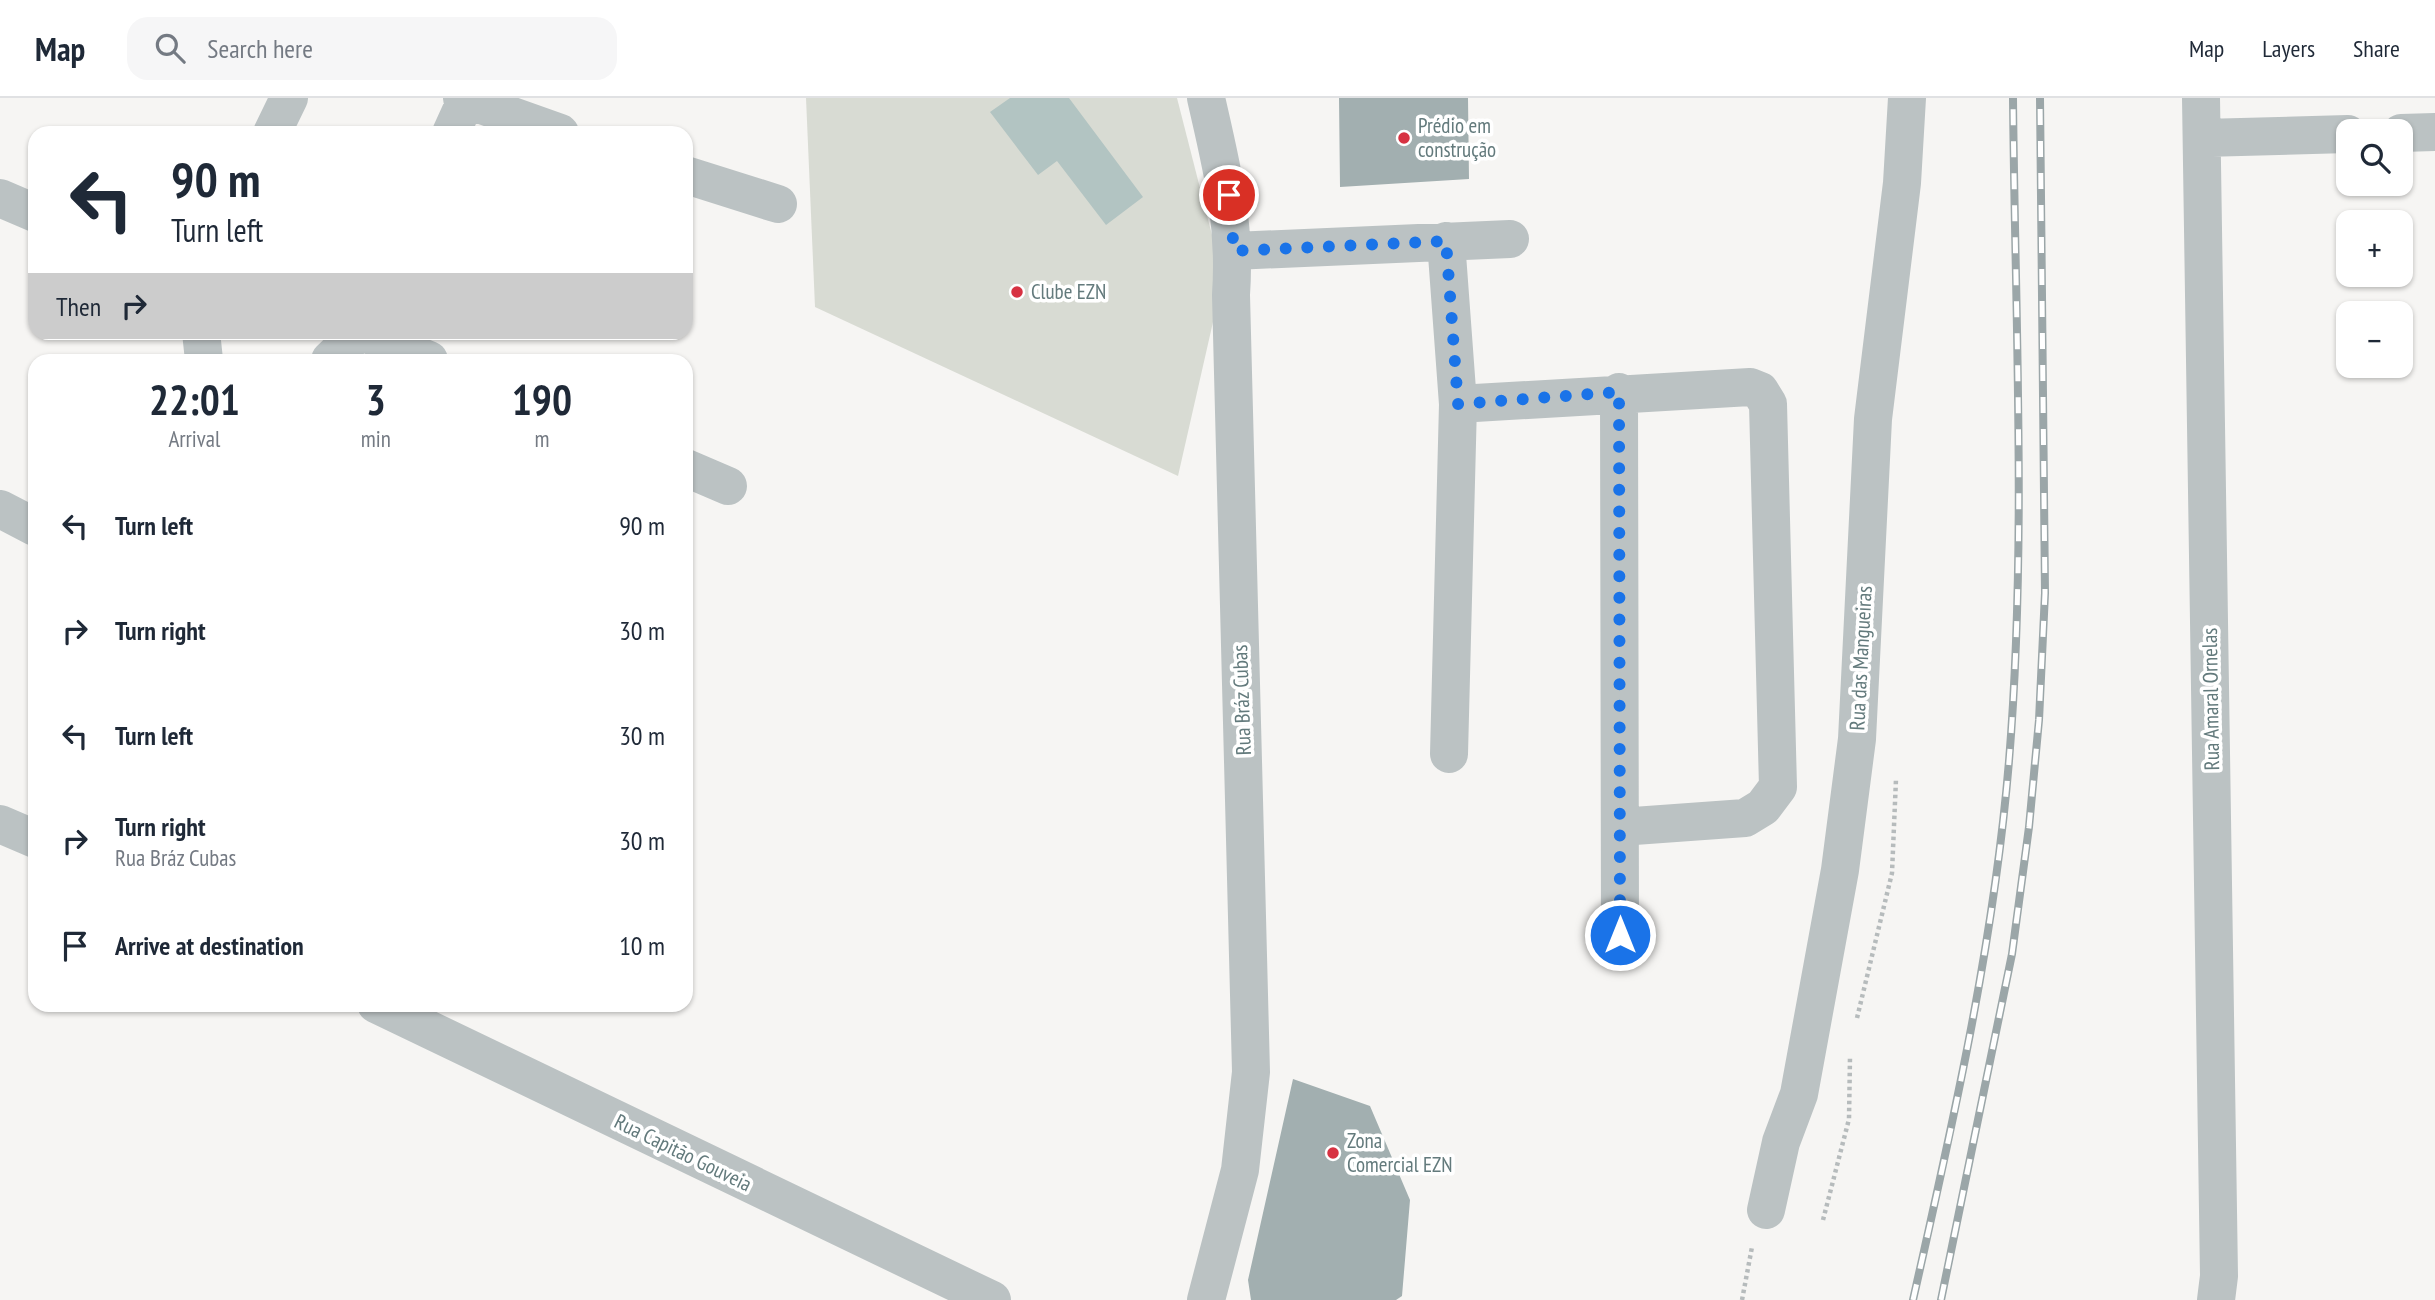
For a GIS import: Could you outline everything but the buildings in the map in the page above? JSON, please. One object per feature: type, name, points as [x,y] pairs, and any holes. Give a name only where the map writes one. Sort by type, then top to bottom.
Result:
[{"type":"street","points":[[275,126],[289,98]]},
{"type":"street","name":"Rua Bráz Cubas","points":[[1206,98],[1229,195],[1234,251],[1231,295],[1251,1072],[1240,1170],[1206,1300]]},
{"type":"street","name":"Rua das Mangueiras","points":[[1766,1210],[1781,1142],[1799,1094],[1840,870],[1857,739],[1873,419],[1902,183],[1906,98]]},
{"type":"street","name":"Rua Amaral Ornelas","points":[[2201,98],[2219,1276],[2216,1300]]},
{"type":"street","points":[[459,110],[518,107],[549,126]]},
{"type":"street","points":[[2413,133],[2435,132]]},
{"type":"street","points":[[2203,138],[2336,134]]},
{"type":"street","points":[[693,178],[778,204]]},
{"type":"street","points":[[0,198],[28,210]]},
{"type":"street","points":[[1234,251],[1510,239]]},
{"type":"street","points":[[1446,241],[1458,404],[1449,754]]},
{"type":"street","points":[[337,354],[352,340]]},
{"type":"street","points":[[380,340],[414,354]]},
{"type":"street","points":[[1458,404],[1619,392],[1750,387],[1760,391],[1768,404],[1778,787],[1763,807],[1745,818],[1620,827]]},
{"type":"street","points":[[1619,392],[1620,935]]},
{"type":"street","points":[[693,471],[728,486]]},
{"type":"street","points":[[0,509],[28,523]]},
{"type":"street","name":"Rua Capitão Gouveia","points":[[393,1012],[992,1300]]},
{"type":"path","points":[[1854,1028],[1870,976],[1892,873],[1896,777]]},
{"type":"path","points":[[1823,1220],[1849,1119],[1850,1053]]},
{"type":"path","points":[[1742,1300],[1752,1247],[1766,1210]]},
{"type":"shaded area","name":"Clube EZN","points":[[806,98],[1177,98],[1223,278],[1178,476],[815,307]]},
{"type":"shaded area","points":[[1010,98],[1069,98],[1143,197],[1106,225],[1057,161],[1038,175],[990,112]]},
{"type":"railway","points":[[1913,1300],[1983,965],[2009,761],[2019,513],[2013,98]]},
{"type":"railway","points":[[1941,1300],[2012,954],[2029,827],[2039,720],[2045,593],[2040,98]]},
{"type":"place","name":"Prédio em construção","points":[[1404,138]]},
{"type":"place","name":"Clube EZN","points":[[1017,292]]},
{"type":"place","name":"Zona Comercial EZN","points":[[1333,1153]]},
{"type":"route","points":[[1229,195],[1234,251],[1446,241],[1458,404],[1619,392],[1620,935]]}]
